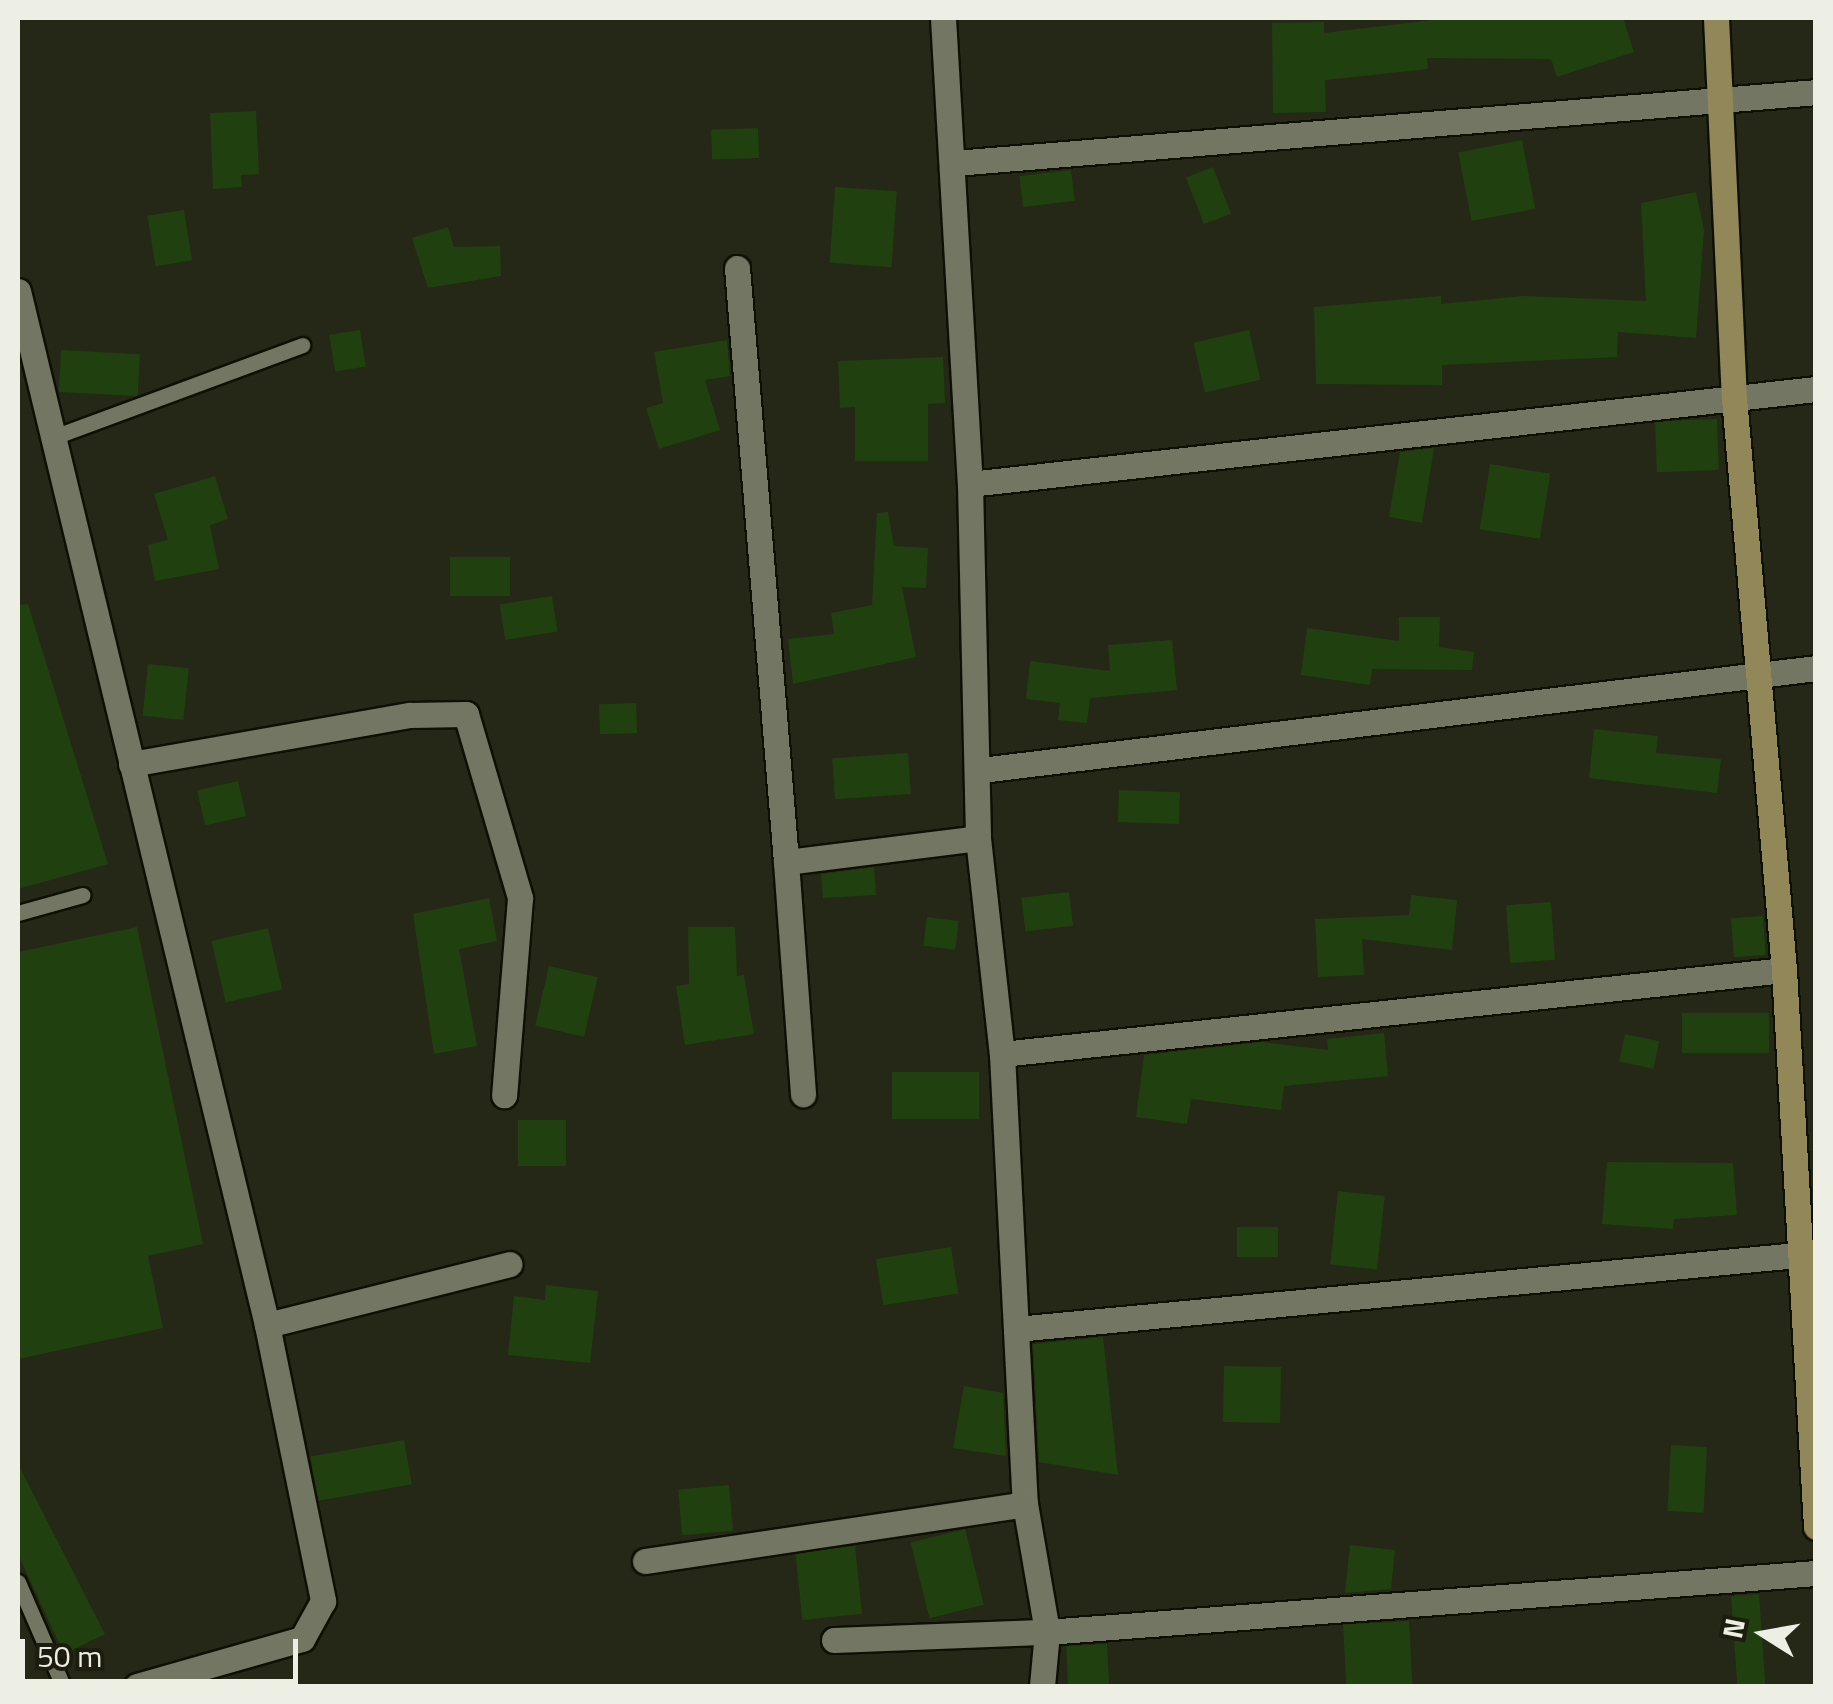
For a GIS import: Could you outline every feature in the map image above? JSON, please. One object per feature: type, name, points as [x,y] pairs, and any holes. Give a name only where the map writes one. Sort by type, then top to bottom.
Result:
[{"type":"main road","points":[[1716,18],[1734,398],[1806,1254],[1816,1527]]},
{"type":"street","points":[[943,18],[955,163],[970,484],[981,770],[978,838],[1002,1054],[1025,1504],[1047,1632],[1042,1686]]},
{"type":"street","points":[[955,163],[1816,92]]},
{"type":"street","points":[[737,268],[803,1094]]},
{"type":"street","points":[[18,291],[267,1325],[322,1615],[302,1638],[137,1686]]},
{"type":"street","points":[[970,484],[1816,389]]},
{"type":"street","points":[[981,770],[1816,668]]},
{"type":"street","points":[[131,764],[410,715],[466,714],[520,898],[504,1095]]},
{"type":"street","points":[[786,862],[978,838]]},
{"type":"street","points":[[1002,1054],[1784,970]]},
{"type":"street","points":[[1016,1329],[1806,1254]]},
{"type":"street","points":[[267,1325],[510,1264]]},
{"type":"street","points":[[645,1561],[1025,1504]]},
{"type":"street","points":[[834,1640],[1047,1632],[1816,1573]]},
{"type":"lane","points":[[51,438],[302,345]]},
{"type":"lane","points":[[18,914],[83,896]]},
{"type":"lane","points":[[18,1582],[63,1686]]},
{"type":"building","points":[[1449,18],[1623,18],[1634,52],[1557,77],[1551,59],[1427,58],[1428,69],[1325,80],[1326,112],[1273,113],[1272,23],[1324,22],[1324,33]]},
{"type":"building","points":[[256,111],[259,174],[241,175],[242,187],[213,189],[210,113]]},
{"type":"building","points":[[758,128],[759,158],[712,160],[711,130]]},
{"type":"building","points":[[1522,140],[1535,209],[1472,221],[1458,152]]},
{"type":"building","points":[[1213,167],[1231,214],[1204,224],[1186,177]]},
{"type":"building","points":[[1071,170],[1075,201],[1023,207],[1019,176]]},
{"type":"building","points":[[835,187],[897,191],[892,267],[830,263]]},
{"type":"building","points":[[1696,192],[1704,230],[1696,338],[1618,332],[1617,357],[1442,365],[1442,385],[1316,384],[1314,307],[1441,296],[1441,304],[1523,296],[1646,301],[1641,203]]},
{"type":"building","points":[[184,210],[192,260],[155,266],[147,216]]},
{"type":"building","points":[[448,227],[454,247],[500,246],[501,276],[428,288],[412,238]]},
{"type":"building","points":[[360,330],[366,367],[335,371],[329,335]]},
{"type":"building","points":[[1249,330],[1260,380],[1205,393],[1193,343]]},
{"type":"building","points":[[727,340],[730,376],[705,380],[720,430],[659,449],[646,408],[663,403],[654,352]]},
{"type":"building","points":[[61,350],[140,354],[138,396],[59,392]]},
{"type":"building","points":[[943,357],[945,403],[928,404],[928,461],[855,461],[855,407],[840,408],[838,361]]},
{"type":"building","points":[[1717,419],[1719,470],[1657,472],[1655,421]]},
{"type":"building","points":[[1434,448],[1422,523],[1389,517],[1400,452]]},
{"type":"building","points":[[1490,464],[1550,474],[1540,539],[1480,529]]},
{"type":"building","points":[[215,476],[228,519],[210,525],[219,569],[155,581],[148,545],[168,540],[154,494]]},
{"type":"building","points":[[888,512],[894,546],[928,548],[926,588],[902,587],[916,657],[793,684],[788,639],[834,634],[831,613],[872,605],[877,513]]},
{"type":"building","points":[[450,557],[510,557],[510,596],[450,596]]},
{"type":"building","points":[[552,596],[558,632],[505,640],[500,604]]},
{"type":"building","points":[[28,604],[108,864],[18,889],[18,605]]},
{"type":"building","points":[[1399,617],[1440,617],[1439,647],[1474,652],[1472,670],[1372,669],[1370,685],[1301,675],[1307,628],[1399,641]]},
{"type":"building","points":[[1172,640],[1177,690],[1090,698],[1087,723],[1058,720],[1060,703],[1026,699],[1030,661],[1110,671],[1108,645]]},
{"type":"building","points":[[148,664],[189,668],[183,720],[143,716]]},
{"type":"building","points":[[636,703],[637,733],[600,734],[599,704]]},
{"type":"building","points":[[1594,729],[1658,736],[1656,753],[1721,759],[1717,793],[1589,778]]},
{"type":"building","points":[[908,753],[911,794],[835,799],[832,758]]},
{"type":"building","points":[[238,781],[246,816],[205,826],[197,790]]},
{"type":"building","points":[[1119,790],[1180,792],[1179,824],[1118,822]]},
{"type":"building","points":[[874,867],[876,895],[823,898],[821,874]]},
{"type":"building","points":[[1069,892],[1073,926],[1026,932],[1021,898]]},
{"type":"building","points":[[1411,895],[1457,900],[1452,950],[1362,939],[1364,975],[1318,977],[1315,919],[1409,915]]},
{"type":"building","points":[[489,898],[497,941],[459,949],[477,1046],[434,1054],[413,914]]},
{"type":"building","points":[[1551,902],[1555,960],[1510,963],[1506,905]]},
{"type":"building","points":[[1763,916],[1766,955],[1734,957],[1731,918]]},
{"type":"building","points":[[927,917],[959,921],[955,950],[923,946]]},
{"type":"building","points":[[137,927],[203,1244],[148,1256],[163,1328],[18,1359],[18,952]]},
{"type":"building","points":[[688,927],[735,927],[737,976],[744,975],[754,1034],[685,1045],[676,986],[689,984]]},
{"type":"building","points":[[268,928],[282,989],[226,1002],[211,941]]},
{"type":"building","points":[[549,966],[598,977],[584,1037],[535,1025]]},
{"type":"building","points":[[1682,1013],[1769,1013],[1769,1053],[1682,1053]]},
{"type":"building","points":[[1384,1033],[1388,1076],[1284,1086],[1281,1110],[1191,1099],[1187,1124],[1136,1117],[1144,1055],[1262,1042],[1328,1050],[1327,1039]]},
{"type":"building","points":[[1625,1034],[1659,1041],[1653,1069],[1619,1061]]},
{"type":"building","points":[[892,1072],[979,1072],[979,1119],[892,1119]]},
{"type":"building","points":[[518,1120],[566,1120],[566,1166],[518,1166]]},
{"type":"building","points":[[1607,1162],[1733,1163],[1737,1215],[1674,1219],[1673,1229],[1602,1224]]},
{"type":"building","points":[[1338,1191],[1385,1196],[1377,1270],[1330,1265]]},
{"type":"building","points":[[1237,1227],[1278,1227],[1278,1257],[1237,1257]]},
{"type":"building","points":[[951,1247],[958,1293],[883,1305],[876,1259]]},
{"type":"building","points":[[546,1285],[598,1291],[590,1363],[508,1355],[514,1296],[545,1300]]},
{"type":"building","points":[[1103,1337],[1118,1475],[1039,1462],[1033,1344]]},
{"type":"building","points":[[1224,1366],[1281,1367],[1280,1423],[1223,1422]]},
{"type":"building","points":[[964,1386],[1003,1393],[1006,1456],[953,1448]]},
{"type":"building","points":[[404,1440],[412,1484],[318,1501],[310,1456]]},
{"type":"building","points":[[1671,1445],[1707,1447],[1703,1513],[1668,1511]]},
{"type":"building","points":[[18,1464],[105,1634],[64,1654],[18,1554]]},
{"type":"building","points":[[729,1485],[733,1531],[682,1535],[678,1489]]},
{"type":"building","points":[[965,1529],[984,1605],[930,1618],[911,1543]]},
{"type":"building","points":[[1350,1545],[1395,1550],[1391,1589],[1345,1593]]},
{"type":"building","points":[[855,1546],[862,1614],[802,1620],[795,1552]]},
{"type":"building","points":[[1759,1594],[1765,1686],[1737,1686],[1731,1596]]},
{"type":"building","points":[[1409,1621],[1412,1686],[1346,1686],[1343,1624]]},
{"type":"building","points":[[1107,1644],[1109,1686],[1068,1686],[1066,1646]]}]
